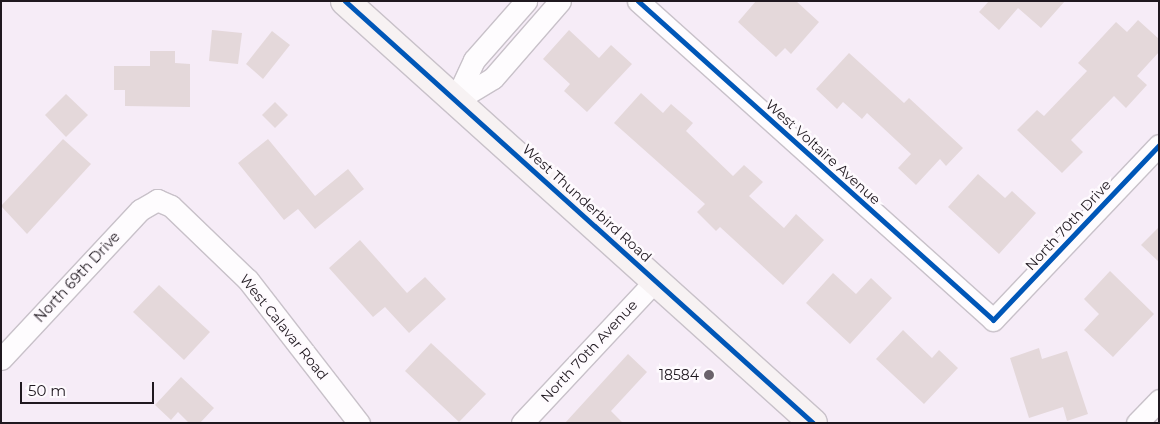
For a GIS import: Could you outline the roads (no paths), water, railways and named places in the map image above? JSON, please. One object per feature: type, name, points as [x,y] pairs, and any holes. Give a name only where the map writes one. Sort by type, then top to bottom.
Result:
[{"type":"main road","name":"West Thunderbird Road","points":[[345,1],[813,423]]},
{"type":"street","points":[[455,101],[474,60],[526,1]]},
{"type":"street","points":[[455,101],[493,78],[560,1]]},
{"type":"street","name":"West Voltaire Avenue","points":[[638,1],[993,320]]},
{"type":"street","name":"North 70th Drive","points":[[993,320],[1159,145]]},
{"type":"street","name":"North 69th Drive","points":[[1,359],[140,210],[157,200]]},
{"type":"street","name":"West Calavar Road","points":[[157,200],[171,206],[248,280],[359,423]]},
{"type":"street","name":"North 70th Avenue","points":[[522,423],[656,280]]},
{"type":"street","points":[[1137,423],[1159,400]]},
{"type":"place","name":"18584","points":[[709,375]]}]
